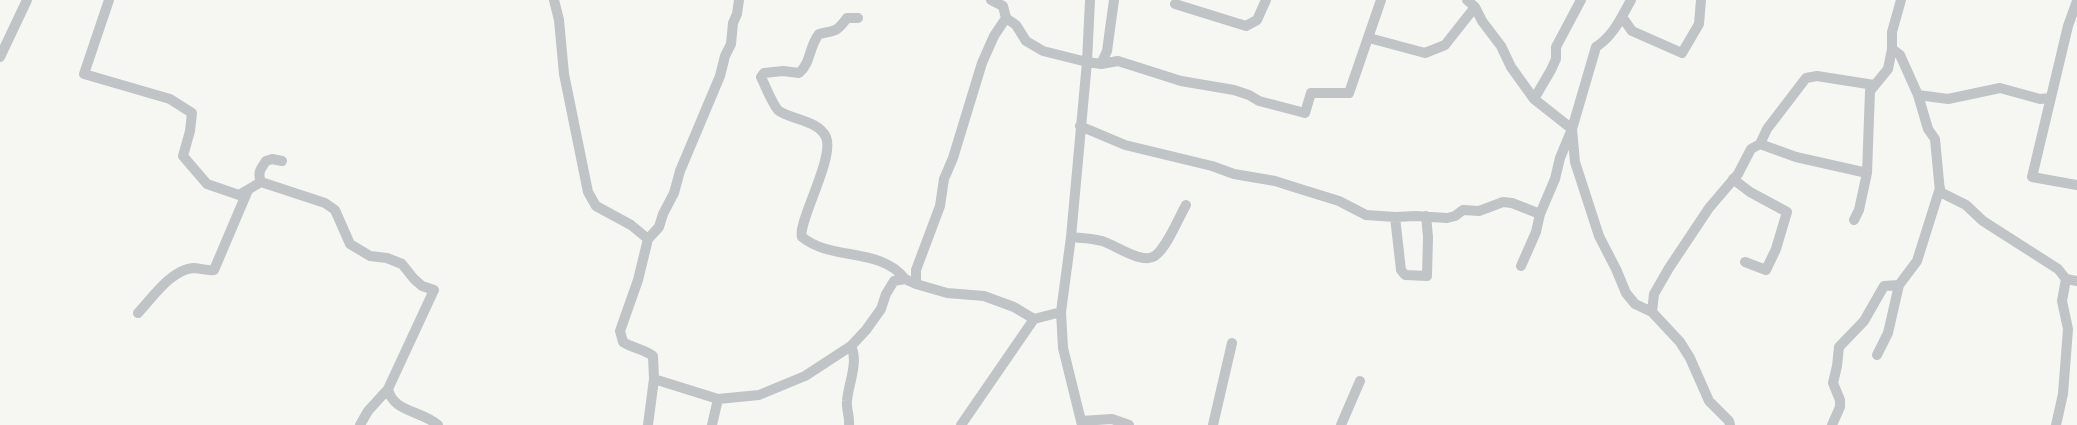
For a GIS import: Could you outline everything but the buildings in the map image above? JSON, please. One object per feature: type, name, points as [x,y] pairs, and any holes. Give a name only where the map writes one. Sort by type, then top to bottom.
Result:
[{"type":"street","points":[[0,57],[27,0]]},
{"type":"street","points":[[109,0],[84,74],[170,99],[192,113],[184,156],[207,184],[239,195],[261,182]]},
{"type":"street","points":[[554,0],[559,20],[564,74],[588,192],[596,206],[631,225],[648,239]]},
{"type":"street","points":[[648,425],[654,379],[653,356],[646,351],[628,346],[623,342],[620,331],[638,280],[648,239],[659,227],[663,214],[674,193],[680,171],[720,76],[725,56],[731,44],[733,23],[737,14],[739,0]]},
{"type":"street","points":[[991,0],[1003,6],[1006,18],[1016,25],[1026,40],[1043,51],[1101,64],[1118,61],[1181,81],[1234,90],[1259,101],[1305,113],[1311,93],[1349,93],[1381,0]]},
{"type":"street","points":[[1090,0],[1087,62],[1071,237],[1061,312],[1063,348],[1082,423],[1112,419],[1129,425]]},
{"type":"street","points":[[1101,64],[1107,52],[1114,0]]},
{"type":"street","points":[[1175,4],[1246,26],[1257,20],[1266,0]]},
{"type":"street","points":[[1467,0],[1476,7],[1482,20],[1501,46],[1511,67],[1534,99],[1572,130],[1575,162],[1599,236],[1626,293],[1635,304],[1652,312],[1680,342],[1690,358],[1709,401],[1729,421],[1730,425]]},
{"type":"street","points":[[1534,99],[1551,70],[1556,59],[1556,47],[1581,0]]},
{"type":"street","points":[[1521,266],[1536,232],[1540,214],[1555,179],[1560,158],[1572,130],[1596,47],[1607,40],[1615,30],[1631,0]]},
{"type":"street","points":[[1622,17],[1632,31],[1682,53],[1699,24],[1701,0]]},
{"type":"street","points":[[1854,220],[1859,210],[1867,173],[1870,91],[1888,69],[1892,49],[1892,32],[1901,0]]},
{"type":"street","points":[[2077,1],[2068,26],[2032,176],[2077,185]]},
{"type":"street","points":[[1369,38],[1425,53],[1445,44],[1476,7]]},
{"type":"street","points":[[858,18],[847,18],[838,30],[832,33],[819,34],[812,44],[807,63],[799,73],[783,71],[764,73],[760,78],[777,110],[820,129],[826,138],[827,146],[824,160],[802,229],[802,237],[829,250],[880,262],[899,270],[905,279],[916,284],[947,293],[984,296],[1014,307],[1034,319]]},
{"type":"street","points":[[916,284],[916,270],[940,206],[944,179],[953,158],[982,63],[994,36],[1006,18]]},
{"type":"street","points":[[1892,49],[1900,56],[1918,95],[1924,117],[1934,139],[1940,192],[1966,205],[1983,222],[2058,269],[2066,280],[2062,301],[2068,329],[2063,394],[2056,425]]},
{"type":"street","points":[[1652,312],[1654,294],[1669,268],[1709,208],[1733,179],[1751,149],[1760,144],[1767,129],[1806,78],[1817,76],[1874,85]]},
{"type":"street","points":[[1918,95],[1948,99],[2000,88],[2040,99],[2050,98]]},
{"type":"street","points":[[1080,126],[1125,145],[1212,166],[1234,174],[1275,181],[1339,201],[1366,215],[1447,218],[1455,216],[1463,210],[1479,211],[1503,202],[1512,203],[1540,214]]},
{"type":"street","points":[[1760,144],[1796,157],[1867,173]]},
{"type":"street","points":[[282,161],[272,159],[266,161],[258,177],[261,182],[325,203],[336,210],[350,244],[360,252],[402,264],[418,282],[434,290],[388,390],[368,411],[360,425]]},
{"type":"street","points":[[1733,179],[1750,192],[1787,212],[1776,249],[1766,270],[1746,262]]},
{"type":"street","points":[[1877,355],[1888,333],[1899,285],[1917,261],[1940,188]]},
{"type":"street","points":[[138,313],[174,276],[182,271],[194,268],[214,270],[249,189]]},
{"type":"street","points":[[1071,237],[1100,240],[1144,259],[1155,256],[1163,246],[1186,205]]},
{"type":"street","points":[[1395,217],[1401,270],[1405,275],[1427,276],[1428,237],[1426,216]]},
{"type":"street","points":[[654,379],[718,399],[759,395],[805,376],[850,346],[866,330],[881,309],[886,294],[894,281],[905,279]]},
{"type":"street","points":[[2066,280],[2077,281]]},
{"type":"street","points":[[1832,425],[1840,407],[1840,400],[1833,383],[1839,347],[1864,320],[1884,286],[1899,285]]},
{"type":"street","points":[[961,425],[1034,319],[1061,312]]},
{"type":"street","points":[[1213,425],[1232,343]]},
{"type":"street","points":[[848,425],[849,411],[846,404],[853,360],[850,346]]},
{"type":"street","points":[[1341,425],[1360,381]]},
{"type":"street","points":[[388,390],[390,399],[397,405],[420,413],[438,425]]},
{"type":"street","points":[[712,425],[718,399]]}]
